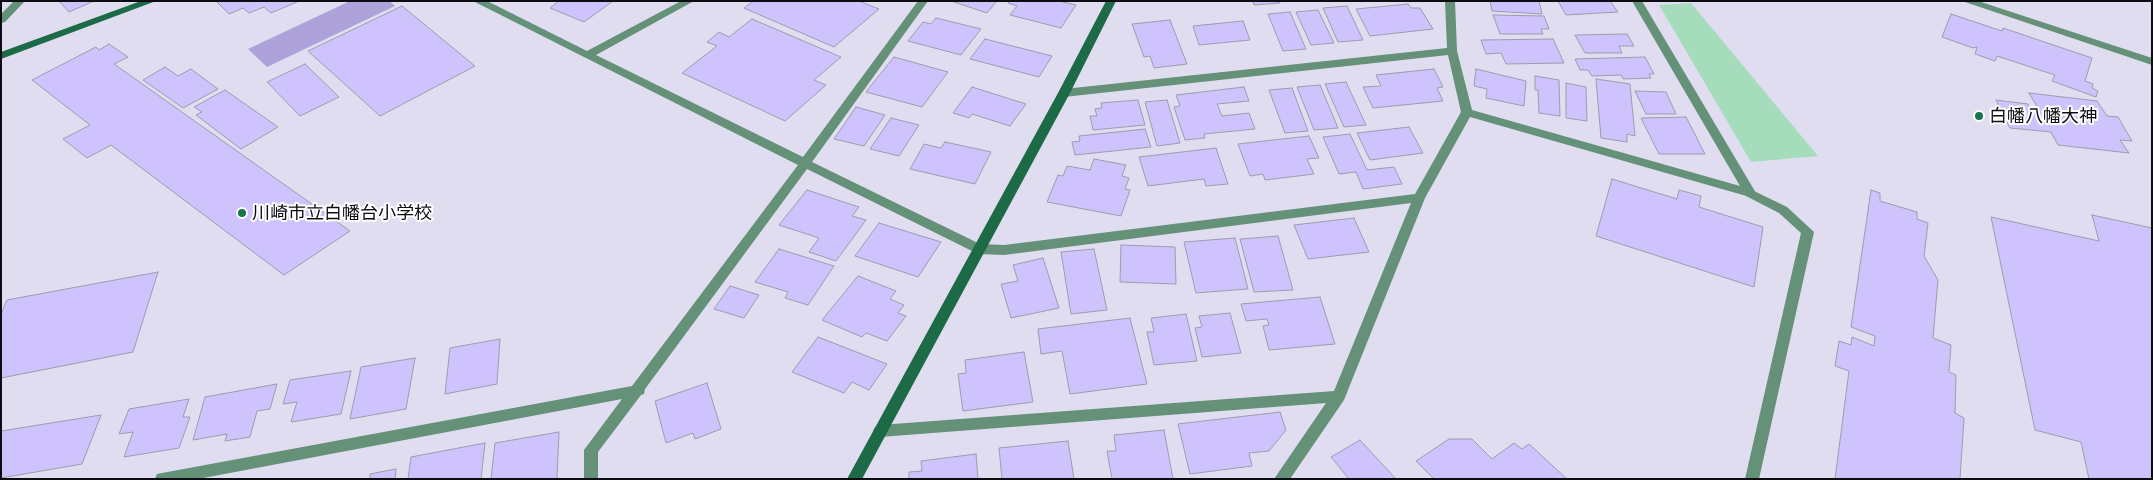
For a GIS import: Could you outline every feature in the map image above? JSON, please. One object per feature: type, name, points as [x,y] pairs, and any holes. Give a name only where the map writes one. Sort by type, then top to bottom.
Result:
[{"type":"street","points":[[2,18],[20,1]]},
{"type":"street","points":[[1,56],[151,1]]},
{"type":"street","points":[[478,1],[589,54],[978,249],[1004,250],[1419,198]]},
{"type":"street","points":[[589,54],[690,1]]},
{"type":"street","points":[[591,479],[591,450],[639,390],[922,1]]},
{"type":"street","points":[[854,479],[1064,92],[1111,1]]},
{"type":"street","points":[[1281,479],[1339,396],[1419,198],[1467,112],[1452,51],[1450,1]]},
{"type":"street","points":[[1636,1],[1750,193]]},
{"type":"street","points":[[1967,1],[2152,62]]},
{"type":"street","points":[[1064,92],[1452,51]]},
{"type":"street","points":[[1467,112],[1750,193],[1783,210],[1808,232],[1752,479]]},
{"type":"street","points":[[162,479],[639,390]]},
{"type":"street","points":[[880,431],[1339,396]]},
{"type":"green space","points":[[1691,3],[1818,156],[1751,162],[1659,5]]},
{"type":"shaded area","points":[[350,1],[389,1],[395,6],[267,67],[248,49]]},
{"type":"building","points":[[59,1],[94,1],[69,12]]},
{"type":"building","points":[[216,1],[297,2],[271,13],[264,7],[249,13],[243,8],[229,14]]},
{"type":"building","points":[[559,1],[613,1],[584,22],[550,8]]},
{"type":"building","points":[[753,1],[859,1],[879,9],[834,47],[744,8]]},
{"type":"building","points":[[951,1],[997,1],[987,13]]},
{"type":"building","points":[[1009,1],[1059,1],[1076,5],[1061,28],[1010,15],[1017,6],[1008,3]]},
{"type":"building","points":[[1253,1],[1279,1],[1280,3],[1254,5]]},
{"type":"building","points":[[1490,1],[1539,1],[1542,14],[1492,11]]},
{"type":"building","points":[[1558,1],[1610,1],[1618,12],[1566,15]]},
{"type":"building","points":[[1408,4],[1411,8],[1420,8],[1433,29],[1370,36],[1356,9]]},
{"type":"building","points":[[402,6],[475,66],[380,116],[308,51]]},
{"type":"building","points":[[1347,6],[1363,40],[1338,42],[1323,8]]},
{"type":"building","points":[[1318,10],[1334,43],[1311,45],[1296,12]]},
{"type":"building","points":[[1290,12],[1306,49],[1283,51],[1268,14]]},
{"type":"building","points":[[1951,14],[2002,31],[2003,28],[2092,58],[2085,81],[2093,84],[2092,88],[2098,91],[2096,97],[2052,81],[2055,75],[1997,56],[1995,61],[1975,54],[1977,47],[1973,48],[1942,37]]},
{"type":"building","points":[[1493,15],[1544,16],[1549,29],[1541,29],[1543,34],[1500,34]]},
{"type":"building","points":[[936,18],[981,29],[961,55],[908,41],[923,22],[931,24]]},
{"type":"building","points":[[752,19],[841,57],[814,80],[826,85],[785,121],[682,73],[717,46],[707,42],[719,32],[729,37]]},
{"type":"building","points":[[1170,20],[1187,64],[1154,68],[1150,56],[1144,57],[1132,24]]},
{"type":"building","points":[[1243,21],[1250,40],[1199,45],[1193,26]]},
{"type":"building","points":[[1627,34],[1634,46],[1619,46],[1622,53],[1585,53],[1575,35]]},
{"type":"building","points":[[985,39],[1052,56],[1039,77],[970,59]]},
{"type":"building","points":[[1553,39],[1564,63],[1506,64],[1501,53],[1486,54],[1481,40]]},
{"type":"building","points":[[109,44],[128,57],[114,64],[350,231],[284,275],[111,145],[87,158],[63,139],[90,125],[32,80],[96,47],[99,50]]},
{"type":"building","points":[[894,57],[948,72],[922,107],[866,92]]},
{"type":"building","points":[[1645,57],[1654,74],[1649,74],[1651,78],[1623,79],[1621,75],[1592,76],[1588,70],[1580,70],[1575,59]]},
{"type":"building","points":[[305,64],[339,97],[300,116],[267,82]]},
{"type":"building","points":[[165,67],[178,76],[191,69],[218,89],[183,108],[143,80]]},
{"type":"building","points":[[1434,69],[1443,87],[1437,88],[1443,101],[1373,108],[1363,87],[1381,86],[1376,75]]},
{"type":"building","points":[[1476,69],[1526,81],[1524,106],[1486,98],[1487,89],[1474,86]]},
{"type":"building","points":[[1535,76],[1559,80],[1560,116],[1539,113],[1538,90],[1535,90]]},
{"type":"building","points":[[1596,79],[1630,84],[1635,136],[1627,134],[1627,142],[1601,138]]},
{"type":"building","points":[[1346,82],[1366,125],[1344,127],[1325,84]]},
{"type":"building","points":[[1566,83],[1586,87],[1587,121],[1566,118]]},
{"type":"building","points":[[1320,85],[1338,128],[1314,130],[1297,87]]},
{"type":"building","points":[[972,87],[1026,104],[1010,126],[972,114],[969,118],[953,113]]},
{"type":"building","points":[[1244,87],[1249,101],[1217,104],[1222,116],[1249,113],[1255,129],[1204,134],[1205,138],[1185,140],[1174,107],[1180,106],[1176,95]]},
{"type":"building","points":[[1292,88],[1308,131],[1285,133],[1269,90]]},
{"type":"building","points":[[225,90],[278,127],[241,149],[196,115],[202,112],[194,107]]},
{"type":"building","points":[[1635,91],[1666,92],[1676,114],[1646,114]]},
{"type":"building","points":[[2029,93],[2097,101],[2107,116],[2118,117],[2132,141],[2120,140],[2129,153],[2058,145],[2051,132],[2010,128],[1996,100],[2028,104],[2030,108],[2038,108]]},
{"type":"building","points":[[1138,100],[1145,125],[1093,130],[1090,116],[1097,116],[1095,109],[1102,108],[1101,103]]},
{"type":"building","points":[[1167,100],[1180,143],[1157,146],[1145,102]]},
{"type":"building","points":[[856,107],[885,115],[864,146],[834,139]]},
{"type":"building","points":[[1686,117],[1705,154],[1659,154],[1641,118]]},
{"type":"building","points":[[891,118],[919,125],[899,156],[870,149]]},
{"type":"building","points":[[1409,127],[1423,153],[1370,160],[1357,133]]},
{"type":"building","points":[[1145,129],[1151,147],[1075,155],[1072,142],[1080,141],[1079,136]]},
{"type":"building","points":[[1350,134],[1367,170],[1394,167],[1402,184],[1363,189],[1356,172],[1339,174],[1323,137]]},
{"type":"building","points":[[1309,136],[1319,158],[1307,159],[1314,174],[1265,180],[1263,174],[1250,176],[1238,144]]},
{"type":"building","points":[[945,142],[991,152],[975,184],[910,169],[924,144],[941,148]]},
{"type":"building","points":[[1216,148],[1228,184],[1206,186],[1204,179],[1148,186],[1139,157]]},
{"type":"building","points":[[1094,159],[1126,165],[1122,176],[1129,178],[1125,189],[1130,190],[1121,216],[1047,202],[1058,175],[1063,176],[1067,166],[1090,170]]},
{"type":"building","points":[[1612,179],[1677,199],[1679,190],[1701,196],[1699,207],[1763,227],[1754,287],[1596,236]]},
{"type":"building","points":[[807,190],[859,207],[852,216],[866,220],[836,261],[809,252],[819,238],[779,225]]},
{"type":"building","points":[[1871,190],[1880,193],[1880,201],[1917,212],[1917,219],[1928,223],[1924,256],[1938,280],[1933,338],[1951,345],[1949,372],[1956,375],[1955,413],[1964,418],[1960,479],[1835,479],[1849,371],[1835,366],[1839,341],[1851,345],[1852,337],[1874,346],[1875,336],[1851,327]]},
{"type":"building","points":[[2092,215],[2152,228],[2152,479],[2089,479],[2081,442],[2035,430],[1991,217],[2099,241]]},
{"type":"building","points":[[1354,218],[1369,252],[1308,259],[1294,225]]},
{"type":"building","points":[[879,223],[941,242],[918,277],[855,256]]},
{"type":"building","points":[[1278,236],[1293,290],[1254,292],[1240,239]]},
{"type":"building","points":[[1235,238],[1248,289],[1196,293],[1184,242]]},
{"type":"building","points":[[1121,245],[1175,247],[1176,284],[1120,282]]},
{"type":"building","points":[[779,249],[834,266],[808,305],[785,298],[788,292],[755,282]]},
{"type":"building","points":[[1094,249],[1107,310],[1071,314],[1061,252]]},
{"type":"building","points":[[1043,258],[1059,308],[1011,318],[1001,284],[1018,281],[1013,265]]},
{"type":"building","points":[[158,272],[133,352],[1,378],[1,314],[7,300]]},
{"type":"building","points":[[858,276],[896,291],[890,299],[904,305],[898,313],[906,316],[887,341],[866,333],[862,337],[822,320]]},
{"type":"building","points":[[730,286],[759,295],[744,318],[714,309]]},
{"type":"building","points":[[1320,297],[1335,344],[1269,350],[1263,326],[1269,325],[1267,319],[1246,321],[1241,304]]},
{"type":"building","points":[[1230,313],[1241,353],[1202,357],[1195,328],[1202,327],[1199,316]]},
{"type":"building","points":[[1186,314],[1197,361],[1154,365],[1147,332],[1154,332],[1151,318]]},
{"type":"building","points":[[1130,318],[1147,384],[1070,394],[1062,351],[1041,354],[1038,329]]},
{"type":"building","points":[[818,337],[887,364],[869,390],[852,382],[844,393],[792,372]]},
{"type":"building","points":[[500,339],[497,384],[445,394],[450,348]]},
{"type":"building","points":[[1024,352],[1033,402],[963,411],[958,374],[966,373],[965,360]]},
{"type":"building","points":[[415,358],[406,409],[350,419],[361,367]]},
{"type":"building","points":[[351,371],[341,414],[291,422],[297,402],[283,404],[290,380]]},
{"type":"building","points":[[707,383],[721,429],[695,439],[693,433],[666,443],[655,401]]},
{"type":"building","points":[[277,384],[270,409],[257,411],[250,437],[225,441],[227,434],[193,440],[205,397]]},
{"type":"building","points":[[189,399],[183,417],[190,417],[179,448],[124,457],[133,432],[119,434],[129,409]]},
{"type":"building","points":[[1280,412],[1286,430],[1269,451],[1249,453],[1252,466],[1190,474],[1178,424]]},
{"type":"building","points":[[101,415],[82,464],[1,478],[1,431]]},
{"type":"building","points":[[1164,430],[1173,479],[1112,479],[1107,451],[1116,451],[1114,435]]},
{"type":"building","points":[[559,432],[557,479],[491,479],[495,443]]},
{"type":"building","points":[[1449,439],[1472,439],[1492,459],[1514,443],[1522,449],[1529,444],[1567,479],[1434,479],[1416,461]]},
{"type":"building","points":[[1360,440],[1396,479],[1349,479],[1331,457]]},
{"type":"building","points":[[1068,441],[1074,479],[1002,479],[999,448]]},
{"type":"building","points":[[485,443],[481,479],[408,479],[411,457]]},
{"type":"building","points":[[976,454],[978,479],[909,479],[909,472],[922,471],[921,461]]},
{"type":"building","points":[[396,469],[395,479],[370,479],[370,474]]},
{"type":"place","name":"白幡八幡大神","points":[[1979,116]]},
{"type":"place","name":"川崎市立白幡台小学校","points":[[242,213]]}]
